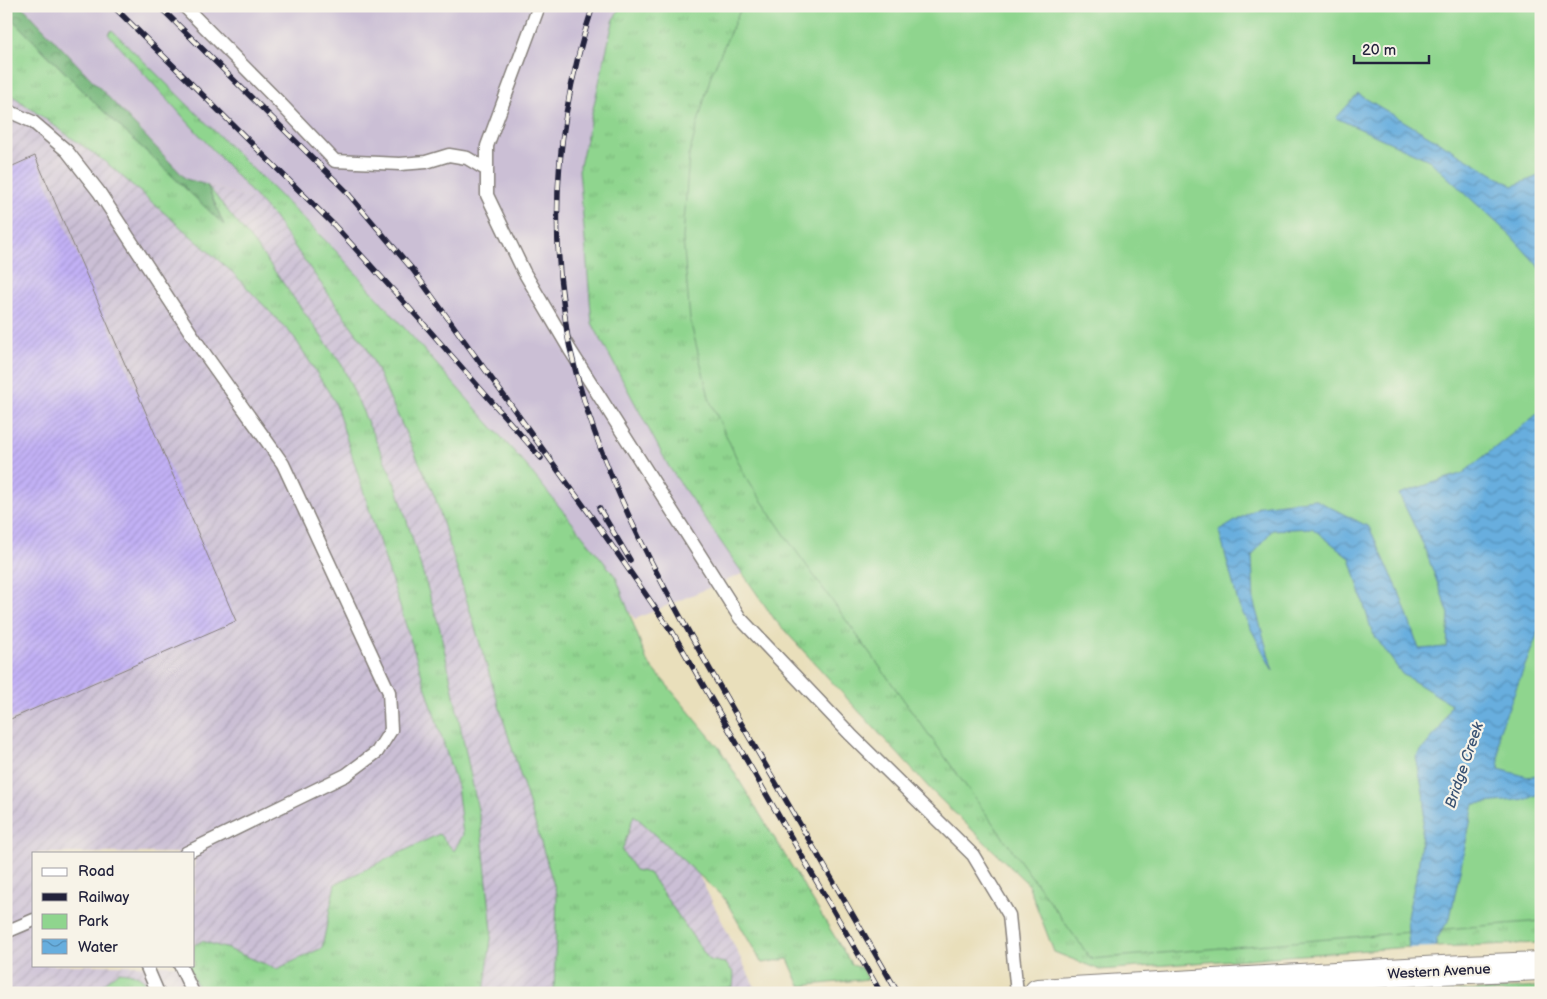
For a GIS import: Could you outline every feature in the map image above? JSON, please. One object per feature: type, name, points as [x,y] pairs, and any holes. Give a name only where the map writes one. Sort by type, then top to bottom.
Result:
[{"type":"street","name":"Western Avenue","points":[[1038,993],[1541,966]]},
{"type":"lane","points":[[184,6],[278,100],[335,161],[400,164],[426,162],[449,155],[467,158],[487,170]]},
{"type":"lane","points":[[539,6],[487,146],[487,195],[524,272],[570,350],[740,618],[851,735],[973,855],[1009,915],[1017,993]]},
{"type":"lane","points":[[6,110],[34,122],[67,151],[99,192],[202,350],[283,464],[389,692],[391,730],[377,752],[346,775],[188,852]]},
{"type":"lane","points":[[6,932],[32,921]]},
{"type":"lane","points":[[146,966],[158,993]]},
{"type":"lane","points":[[180,966],[193,993]]},
{"type":"shaded area","points":[[6,6],[22,6],[186,179],[291,210],[591,661],[758,993],[6,993]]},
{"type":"shaded area","points":[[22,6],[671,6],[704,466],[782,557],[635,619],[497,440],[291,210],[186,179]]},
{"type":"green space","points":[[6,6],[22,6],[186,179],[207,185],[224,225],[97,105],[6,13]]},
{"type":"green space","points":[[620,6],[823,6],[822,526],[1407,916],[1409,947],[1100,970],[1054,952],[1028,884],[933,792],[775,620],[669,467],[592,323],[579,170],[613,22]]},
{"type":"green space","points":[[742,6],[1541,6],[1541,921],[1091,959],[791,544],[745,476],[710,401],[690,320],[683,238],[689,155],[711,75]]},
{"type":"green space","points":[[6,13],[97,105],[223,223],[207,185],[260,251],[342,365],[397,488],[440,629],[481,824],[492,931],[484,993],[200,993],[188,966],[195,966],[195,944],[202,941],[228,949],[277,969],[322,948],[335,884],[439,834],[454,851],[463,835],[457,786],[335,402],[294,337],[232,272],[108,164],[6,91]]},
{"type":"green space","points":[[112,30],[337,252],[525,464],[616,577],[647,661],[720,749],[852,965],[862,968],[868,979],[800,986],[788,959],[762,963],[724,898],[634,815],[622,851],[635,870],[649,873],[709,960],[725,963],[734,973],[733,987],[667,993],[554,993],[557,895],[435,497],[367,348],[272,215],[108,34]]},
{"type":"green space","points":[[1541,908],[1541,943],[1436,947],[1436,940],[1450,918]]},
{"type":"green space","points":[[119,972],[139,976],[146,982],[151,993],[102,993],[105,983]]},
{"type":"green space","points":[[1541,987],[1541,993],[1443,993],[1443,992]]},
{"type":"water","points":[[1358,94],[1513,186],[1541,175],[1541,269],[1511,236],[1429,160],[1336,118]]},
{"type":"water","name":"Bridge Creek","points":[[1541,411],[1541,625],[1499,732],[1499,769],[1528,777],[1541,774],[1541,793],[1528,799],[1474,804],[1450,918],[1436,940],[1435,993],[1411,993],[1407,916],[1418,870],[1425,803],[1416,757],[1440,728],[1451,704],[1402,674],[1372,632],[1350,558],[1312,528],[1272,530],[1252,556],[1254,603],[1273,671],[1239,606],[1219,531],[1260,506],[1314,499],[1369,527],[1398,589],[1419,649],[1447,647],[1449,614],[1423,544],[1399,494],[1463,473]]},
{"type":"pier","points":[[1438,947],[1437,993],[1409,993],[1406,948]]},
{"type":"building","points":[[35,156],[236,621],[6,721],[6,169]]},
{"type":"railway","points":[[113,6],[334,225],[541,458]]},
{"type":"railway","points":[[159,6],[345,190],[413,270],[599,527],[674,635]]},
{"type":"railway","points":[[593,6],[572,81],[565,118],[558,194],[558,232],[564,309],[570,347],[584,401],[619,495],[664,586],[898,993]]},
{"type":"railway","points":[[599,508],[630,560]]},
{"type":"railway","points":[[672,631],[881,993]]}]
